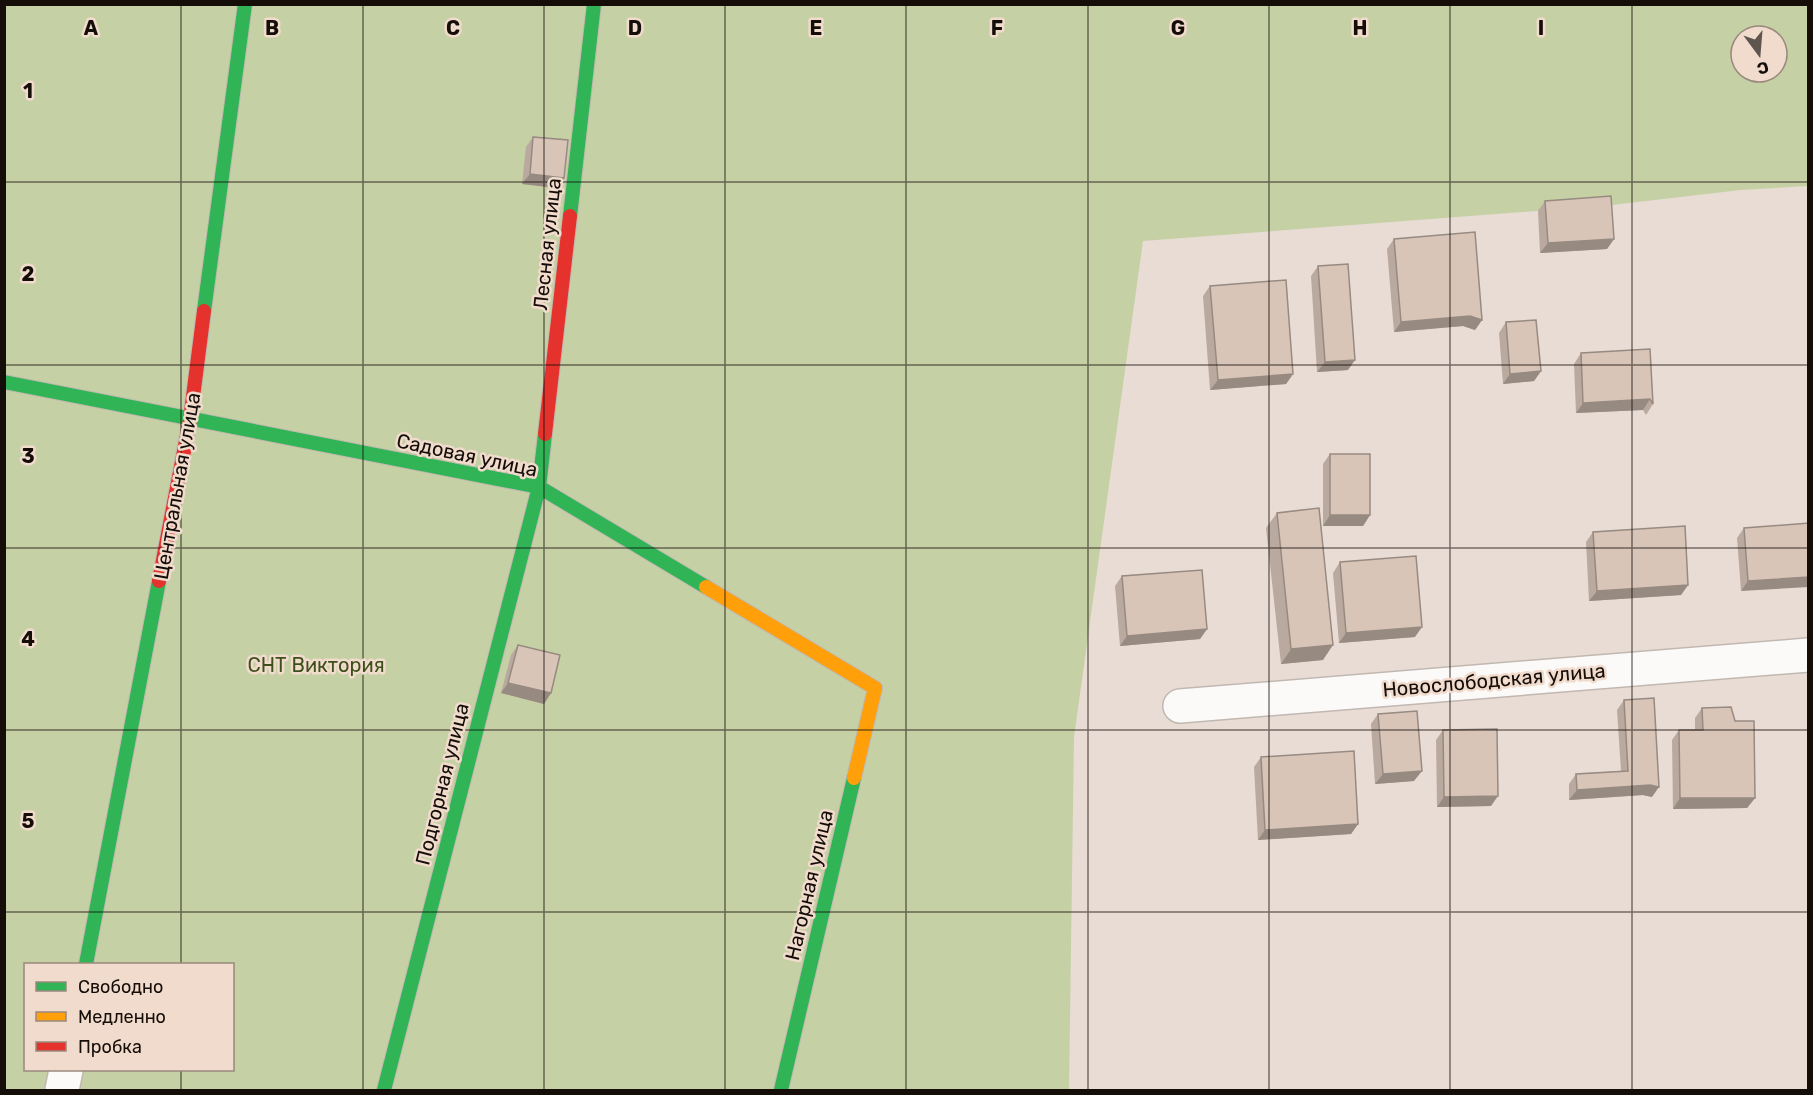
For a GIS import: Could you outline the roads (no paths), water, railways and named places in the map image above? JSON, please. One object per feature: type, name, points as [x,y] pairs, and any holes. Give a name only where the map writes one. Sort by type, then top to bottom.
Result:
[{"type":"street","name":"Центральная улица","points":[[86,963],[190,420],[245,4]]},
{"type":"street","name":"Лесная улица","points":[[539,487],[594,4]]},
{"type":"street","name":"Садовая улица","points":[[4,382],[539,487],[875,688]]},
{"type":"street","name":"Подгорная улица","points":[[384,1090],[539,487]]},
{"type":"street","name":"Новослободская улица","points":[[1180,706],[1809,655]]},
{"type":"street","name":"Нагорная улица","points":[[782,1090],[875,688]]},
{"type":"street","points":[[62,1090],[66,1071]]},
{"type":"park label","name":"СНТ Виктория","points":[[316,665]]}]
